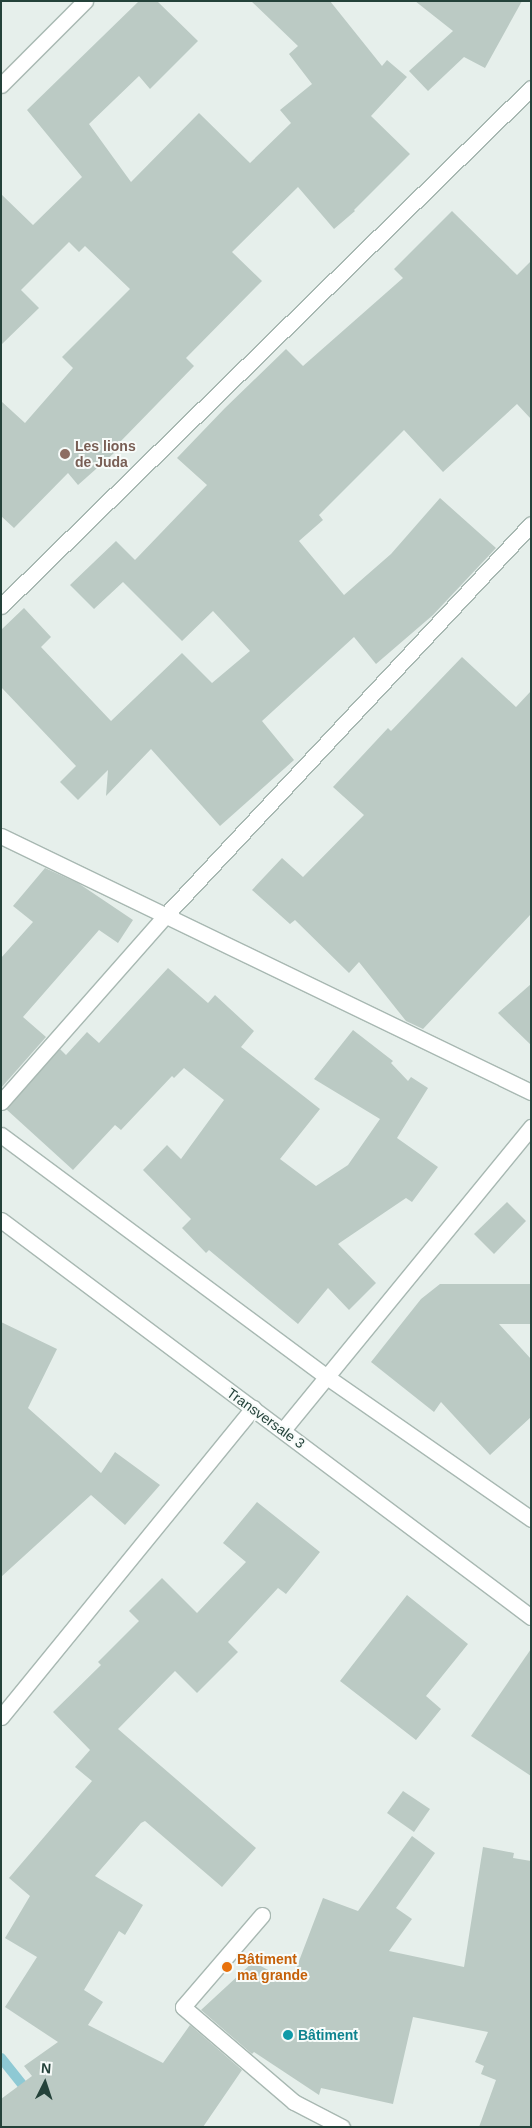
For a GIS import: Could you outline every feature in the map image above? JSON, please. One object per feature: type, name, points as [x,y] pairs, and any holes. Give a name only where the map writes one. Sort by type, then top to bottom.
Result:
[{"type":"street","points":[[1,85],[85,1]]},
{"type":"street","points":[[1,606],[531,88]]},
{"type":"street","points":[[1,1102],[166,916],[531,524]]},
{"type":"street","points":[[1,836],[531,1092]]},
{"type":"street","points":[[283,1430],[531,1127]]},
{"type":"street","points":[[1,1135],[327,1377],[531,1519]]},
{"type":"street","name":"Transversale 3","points":[[1,1220],[531,1617]]},
{"type":"street","points":[[1,1717],[253,1408]]},
{"type":"street","points":[[262,1915],[183,2007],[294,2102],[342,2127]]},
{"type":"building","points":[[139,1],[157,1],[198,41],[150,89],[139,76],[89,124],[131,182],[199,113],[250,163],[291,123],[280,110],[312,84],[289,54],[298,46],[251,1],[330,1],[382,66],[387,60],[407,77],[371,116],[410,154],[355,211],[334,229],[298,187],[232,252],[262,281],[186,358],[194,366],[120,442],[123,445],[78,485],[68,473],[14,528],[1,516],[1,401],[25,423],[73,368],[62,357],[130,289],[85,246],[79,252],[69,242],[21,290],[39,308],[1,345],[1,194],[33,225],[82,177],[27,110]]},
{"type":"building","points":[[415,1],[522,1],[485,68],[464,57],[428,91],[409,71],[453,31]]},
{"type":"building","points":[[452,211],[517,275],[531,261],[531,419],[517,404],[443,472],[404,430],[319,515],[323,520],[299,541],[344,595],[391,554],[440,498],[496,548],[433,615],[376,664],[354,637],[262,721],[294,760],[220,826],[151,749],[106,796],[108,770],[78,800],[60,782],[76,766],[1,687],[1,630],[24,608],[51,637],[41,647],[111,721],[182,653],[212,683],[250,651],[213,611],[182,641],[123,582],[94,609],[70,585],[116,541],[135,560],[207,485],[177,458],[286,349],[303,366],[403,278],[394,269]]},
{"type":"building","points":[[462,657],[516,707],[531,691],[531,914],[423,1029],[406,1021],[359,962],[349,973],[295,920],[290,924],[252,890],[282,858],[303,877],[364,815],[333,787],[388,728],[391,731]]},
{"type":"building","points":[[45,868],[78,883],[133,920],[118,943],[99,930],[23,1017],[46,1037],[1,1088],[1,958],[33,922],[13,906]]},
{"type":"building","points":[[168,968],[208,1003],[215,995],[254,1031],[241,1047],[320,1109],[280,1159],[316,1186],[348,1165],[380,1119],[314,1079],[353,1030],[393,1061],[391,1063],[408,1081],[411,1077],[428,1088],[397,1138],[438,1167],[412,1202],[406,1198],[338,1244],[376,1283],[349,1310],[328,1288],[298,1324],[209,1250],[206,1253],[182,1228],[191,1219],[143,1170],[167,1145],[181,1159],[224,1100],[184,1068],[174,1078],[172,1076],[121,1130],[115,1125],[73,1170],[6,1109],[60,1049],[66,1055],[87,1032],[99,1043]]},
{"type":"building","points":[[531,984],[531,1045],[498,1013]]},
{"type":"building","points":[[507,1202],[526,1221],[494,1254],[474,1234]]},
{"type":"building","points":[[440,1284],[531,1284],[531,1324],[499,1324],[531,1359],[531,1417],[490,1455],[441,1402],[434,1412],[371,1362],[421,1299]]},
{"type":"building","points":[[1,1322],[57,1349],[28,1408],[101,1473],[115,1452],[160,1485],[125,1525],[91,1495],[1,1577]]},
{"type":"building","points":[[257,1502],[320,1552],[286,1594],[278,1588],[228,1642],[238,1652],[197,1693],[175,1671],[118,1729],[256,1848],[222,1887],[145,1821],[141,1823],[95,1876],[143,1905],[125,1935],[119,1931],[84,1990],[103,2002],[88,2025],[163,2063],[190,2025],[242,2070],[203,2127],[1,2127],[1,2099],[32,2076],[24,2066],[58,2042],[5,2007],[37,1957],[5,1938],[30,1896],[9,1878],[92,1781],[75,1767],[90,1750],[53,1712],[101,1665],[98,1662],[139,1621],[129,1611],[162,1578],[197,1613],[246,1562],[223,1543]]},
{"type":"building","points":[[407,1595],[468,1644],[426,1696],[441,1709],[416,1740],[340,1681]]},
{"type":"building","points":[[531,1649],[531,1776],[471,1736]]},
{"type":"building","points":[[403,1791],[430,1809],[414,1832],[387,1813]]},
{"type":"building","points":[[412,1836],[435,1853],[396,1908],[412,1919],[389,1951],[464,1967],[483,1847],[514,1853],[513,1858],[531,1861],[531,2127],[479,2127],[496,2080],[481,2074],[484,2066],[475,2062],[488,2032],[413,2017],[393,2104],[321,2088],[319,2095],[254,2052],[252,2054],[201,2010],[253,1962],[291,1982],[323,1898],[358,1911]]},
{"type":"waterway","points":[[1,2058],[29,2093]]},
{"type":"place","name":"Les lions de Juda","points":[[65,454]]},
{"type":"place","name":"Bâtiment ma grande","points":[[227,1967]]},
{"type":"place","name":"Bâtiment","points":[[288,2035]]}]
